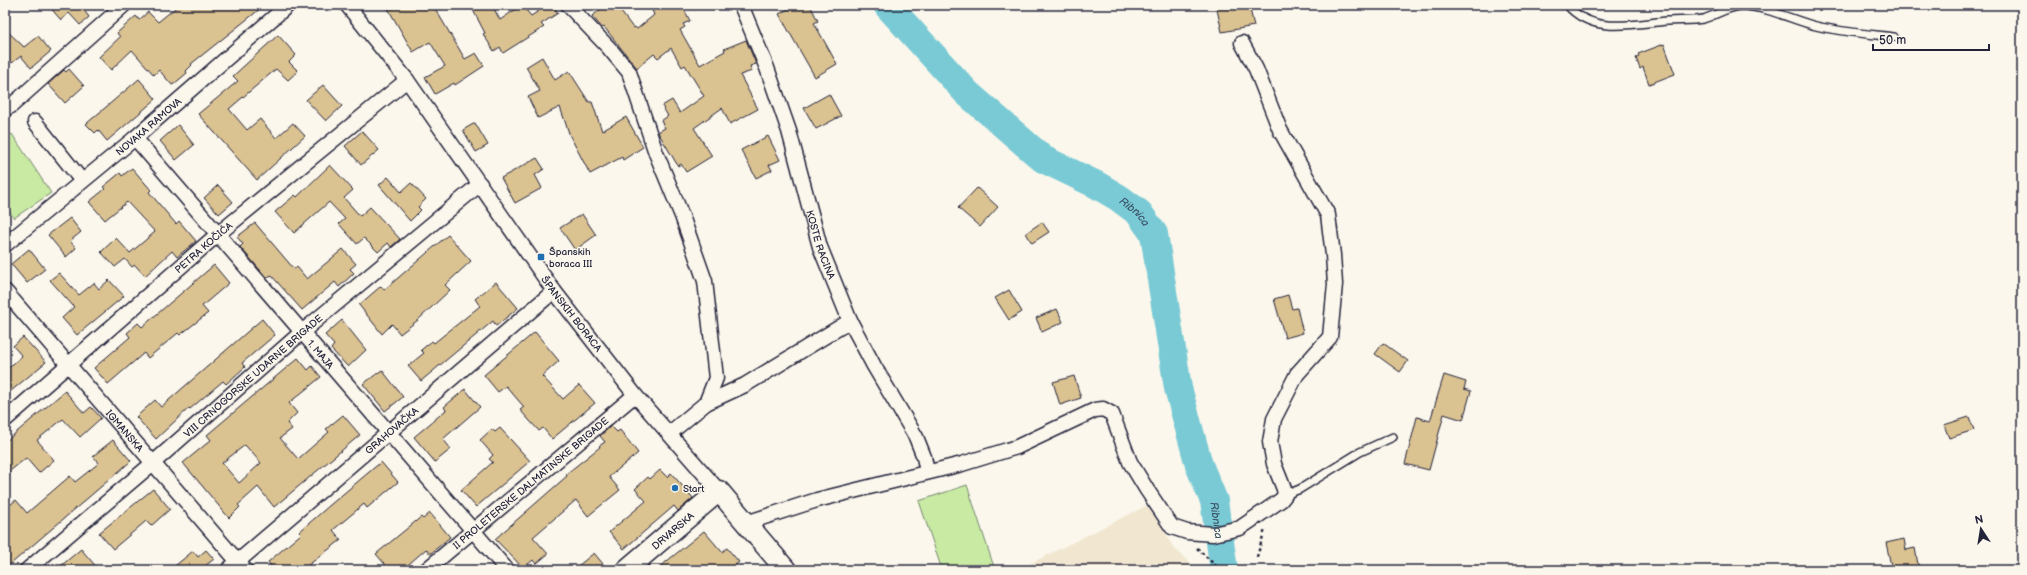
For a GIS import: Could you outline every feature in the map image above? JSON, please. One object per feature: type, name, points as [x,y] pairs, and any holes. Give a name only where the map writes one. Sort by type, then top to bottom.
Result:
[{"type":"main road","name":"ŠPANSKIH BORACA","points":[[719,491],[786,570]]},
{"type":"main road","name":"DRVARSKA","points":[[626,570],[719,491]]},
{"type":"street","points":[[5,109],[11,106],[124,5]]},
{"type":"street","name":"NOVAKA RAMOVA","points":[[5,245],[135,138],[288,5]]},
{"type":"street","name":"ŠPANSKIH BORACA","points":[[347,5],[407,80],[554,291],[635,395],[670,433],[719,491]]},
{"type":"street","points":[[568,5],[609,48],[629,72],[656,153],[682,216],[705,281],[716,378],[706,404]]},
{"type":"street","name":"KOSTE RACINA","points":[[741,5],[767,68],[789,131],[820,247],[850,321],[874,366],[916,437],[924,457],[927,472]]},
{"type":"street","points":[[746,523],[817,500],[962,464],[1017,447],[1095,410],[1103,409],[1112,414],[1130,462],[1146,490],[1172,527],[1187,532],[1213,534],[1240,528],[1281,500],[1285,495],[1284,489],[1274,464],[1270,442],[1274,419],[1297,374],[1330,337],[1335,284],[1333,255],[1328,215],[1280,130],[1256,69],[1242,43]]},
{"type":"street","name":"PETRA KOČIĆA","points":[[5,420],[67,364],[218,234],[407,80]]},
{"type":"street","points":[[35,122],[82,181]]},
{"type":"street","name":"1. MAJA","points":[[135,138],[508,570]]},
{"type":"street","name":"VIII CRNOGORSKE UDARNE BRIGADE","points":[[27,570],[153,463],[302,332],[480,184]]},
{"type":"street","name":"IGMANSKA","points":[[5,291],[153,463],[237,567]]},
{"type":"street","name":"GRAHOVAČKA","points":[[237,567],[389,432],[554,291]]},
{"type":"street","points":[[670,433],[706,404],[745,385],[850,321]]},
{"type":"street","name":"II PROLETERSKE DALMATINSKE BRIGADE","points":[[426,570],[635,395]]},
{"type":"lane","points":[[1567,5],[1587,20],[1607,25],[1624,26],[1676,20],[1692,21],[1740,6],[1790,16],[1814,25],[1838,31],[1894,37]]},
{"type":"lane","points":[[1285,495],[1300,489],[1360,452],[1393,437]]},
{"type":"shaded area","points":[[1150,504],[1173,547],[1198,570],[1017,570]]},
{"type":"green space","points":[[12,134],[51,193],[14,218],[5,205],[5,138]]},
{"type":"green space","points":[[967,485],[995,570],[942,570],[919,501]]},
{"type":"building","points":[[48,5],[80,5],[89,17],[80,25],[69,13],[61,20]]},
{"type":"building","points":[[179,5],[265,5],[191,64],[192,65],[186,71],[187,73],[172,85],[159,70],[154,75],[132,50],[111,70],[99,57],[120,37],[117,33],[136,16],[139,20],[148,12],[158,22]]},
{"type":"building","points":[[386,5],[433,5],[465,59],[476,53],[484,66],[455,85],[454,83],[435,94],[425,77],[445,66],[430,42],[413,52]]},
{"type":"building","points":[[483,5],[492,5],[500,20],[522,5],[531,16],[548,5],[553,5],[558,13],[541,24],[544,27],[503,53],[500,47],[494,51],[483,34],[485,33],[473,10]]},
{"type":"building","points":[[596,5],[616,5],[633,28],[635,27],[637,29],[654,15],[650,5],[682,5],[690,21],[683,24],[685,27],[680,30],[700,65],[725,51],[724,49],[746,40],[756,64],[750,66],[752,71],[740,75],[758,109],[730,124],[722,108],[694,128],[712,156],[686,172],[681,164],[678,166],[658,132],[665,128],[661,121],[668,116],[662,106],[672,100],[680,113],[704,96],[685,65],[682,67],[671,48],[658,58],[654,54],[637,68],[604,27],[602,28],[592,16],[600,10]]},
{"type":"building","points":[[796,5],[810,5],[818,21],[814,23],[837,64],[815,77],[779,14]]},
{"type":"building","points":[[1216,5],[1249,5],[1254,26],[1222,32]]},
{"type":"building","points":[[5,29],[24,47],[38,36],[51,51],[31,68],[21,56],[12,63],[5,55]]},
{"type":"building","points":[[278,35],[296,55],[289,62],[298,71],[288,80],[276,69],[229,109],[247,130],[260,119],[276,138],[293,123],[305,136],[257,180],[198,114],[238,81],[233,76]]},
{"type":"building","points":[[1664,44],[1675,74],[1649,84],[1643,67],[1640,69],[1636,58],[1639,56],[1638,54]]},
{"type":"building","points":[[542,57],[555,80],[569,71],[589,102],[592,102],[602,131],[626,117],[643,147],[623,160],[622,157],[590,174],[570,136],[560,107],[538,118],[528,97],[540,91],[526,67]]},
{"type":"building","points":[[69,69],[84,86],[65,103],[48,84],[64,70],[66,72]]},
{"type":"building","points":[[139,79],[156,99],[107,141],[98,130],[95,133],[86,124]]},
{"type":"building","points":[[323,85],[342,106],[326,121],[306,100]]},
{"type":"building","points":[[829,94],[841,116],[816,129],[804,108]]},
{"type":"building","points":[[475,123],[488,145],[476,152],[463,130]]},
{"type":"building","points":[[178,125],[194,145],[176,160],[160,141]]},
{"type":"building","points":[[362,131],[379,150],[361,165],[345,146]]},
{"type":"building","points":[[768,136],[780,160],[769,165],[772,170],[756,178],[741,150]]},
{"type":"building","points":[[537,158],[544,169],[535,175],[542,188],[515,203],[501,178]]},
{"type":"building","points":[[330,165],[353,190],[344,198],[360,216],[370,207],[400,239],[391,247],[388,243],[378,252],[364,238],[357,244],[339,224],[345,219],[329,202],[294,233],[275,212],[295,195],[297,197]]},
{"type":"building","points":[[132,168],[151,190],[149,192],[176,224],[179,221],[196,241],[177,257],[172,251],[145,276],[135,265],[132,267],[125,259],[115,267],[101,252],[116,238],[130,253],[155,232],[127,202],[105,220],[89,202],[105,189],[103,187],[120,173],[122,176]]},
{"type":"building","points":[[388,177],[401,192],[411,183],[426,199],[418,207],[421,210],[410,221],[379,185]]},
{"type":"building","points":[[218,185],[233,202],[219,214],[204,198]]},
{"type":"building","points":[[977,188],[998,207],[980,227],[958,208]]},
{"type":"building","points":[[582,214],[596,235],[575,250],[560,228]]},
{"type":"building","points":[[70,218],[81,232],[70,241],[76,248],[66,257],[48,235]]},
{"type":"building","points":[[1042,222],[1049,232],[1032,243],[1026,233]]},
{"type":"building","points":[[255,223],[294,269],[297,267],[307,279],[343,249],[356,264],[350,269],[354,273],[339,287],[335,282],[302,310],[271,275],[267,278],[240,247],[243,244],[237,237]]},
{"type":"building","points":[[448,235],[471,261],[445,285],[450,290],[418,320],[400,334],[392,324],[382,334],[359,305],[381,286],[384,290]]},
{"type":"building","points":[[29,249],[45,269],[27,283],[11,264]]},
{"type":"building","points":[[214,265],[229,283],[202,306],[208,313],[180,335],[178,333],[148,358],[144,353],[108,384],[94,368],[130,337],[127,333],[138,323],[142,327]]},
{"type":"building","points":[[59,273],[79,295],[94,283],[99,289],[109,280],[124,296],[77,335],[62,318],[74,307],[50,280]]},
{"type":"building","points":[[496,282],[518,308],[496,326],[493,321],[421,381],[408,366],[424,353],[421,350],[432,341],[434,343],[480,306],[475,299]]},
{"type":"building","points":[[1009,290],[1022,312],[1009,320],[995,298]]},
{"type":"building","points":[[1288,295],[1292,309],[1297,308],[1303,333],[1285,338],[1274,299]]},
{"type":"building","points":[[1057,309],[1063,322],[1042,332],[1036,318]]},
{"type":"building","points":[[262,319],[275,335],[242,363],[245,367],[226,384],[223,381],[190,409],[189,408],[156,439],[136,417],[155,400],[161,407]]},
{"type":"building","points":[[342,320],[366,350],[348,367],[331,349],[334,345],[325,335]]},
{"type":"building","points":[[535,332],[559,361],[542,376],[563,399],[579,385],[595,403],[552,439],[543,428],[539,431],[520,410],[524,407],[506,386],[498,392],[484,375]]},
{"type":"building","points":[[23,337],[46,362],[5,396],[5,371],[22,356],[13,346]]},
{"type":"building","points":[[1383,343],[1408,361],[1400,372],[1375,354]]},
{"type":"building","points":[[298,358],[308,370],[312,366],[321,377],[289,403],[297,413],[287,423],[292,429],[280,438],[298,459],[329,432],[326,429],[343,415],[360,435],[274,507],[258,487],[238,505],[240,507],[229,518],[183,463],[211,440],[207,435]],"holes":[[[245,445],[261,463],[239,483],[222,463]]]},
{"type":"building","points":[[382,370],[403,397],[385,411],[363,384]]},
{"type":"building","points":[[1444,375],[1466,382],[1464,389],[1471,391],[1463,420],[1444,414],[1429,470],[1405,464],[1417,417],[1430,421]]},
{"type":"building","points":[[1074,376],[1081,398],[1060,405],[1053,382]]},
{"type":"building","points":[[465,389],[480,407],[443,439],[451,449],[435,462],[414,437],[446,410],[444,407]]},
{"type":"building","points":[[65,391],[84,413],[91,407],[101,418],[80,437],[63,419],[37,440],[54,460],[39,473],[26,458],[5,475],[5,442]]},
{"type":"building","points":[[1969,417],[1974,430],[1949,438],[1944,425]]},
{"type":"building","points":[[611,426],[617,432],[620,430],[638,453],[609,477],[620,490],[588,516],[576,500],[533,537],[548,554],[536,564],[533,560],[523,568],[495,539],[567,476],[566,474],[600,447],[599,446],[605,442],[600,436]]},
{"type":"building","points":[[500,428],[530,461],[476,507],[461,490],[493,462],[489,459],[493,455],[480,440],[492,429],[495,432]]},
{"type":"building","points":[[113,440],[131,461],[5,569],[5,509],[16,500],[27,513],[70,476],[75,482],[99,463],[93,456]]},
{"type":"building","points":[[381,462],[398,482],[367,508],[364,504],[333,530],[341,540],[302,570],[274,570],[268,562],[301,534],[299,532]]},
{"type":"building","points":[[660,470],[667,477],[671,473],[693,498],[678,511],[674,506],[624,549],[609,532],[646,501],[635,489],[648,477],[650,479]]},
{"type":"building","points":[[153,489],[170,509],[151,526],[146,521],[113,549],[99,533]]},
{"type":"building","points":[[430,513],[450,537],[430,554],[426,549],[402,570],[390,570],[376,554],[421,517],[423,519]]},
{"type":"building","points":[[704,531],[722,552],[727,548],[739,562],[729,570],[656,570]]},
{"type":"building","points":[[1904,539],[1906,550],[1915,548],[1919,570],[1892,570],[1886,543]]},
{"type":"building","points":[[81,549],[99,570],[56,570]]},
{"type":"building","points":[[206,550],[214,559],[205,566],[208,570],[170,570],[193,551],[198,557]]},
{"type":"building","points":[[594,553],[608,570],[573,570]]},
{"type":"waterway","name":"Ribnica","points":[[887,5],[967,93],[1043,159],[1097,185],[1119,198],[1139,213],[1154,234],[1178,388],[1199,465],[1214,501],[1224,570]]},
{"type":"place","name":"Španskih boraca III","points":[[541,257]]},
{"type":"place","name":"Start","points":[[675,488]]}]
